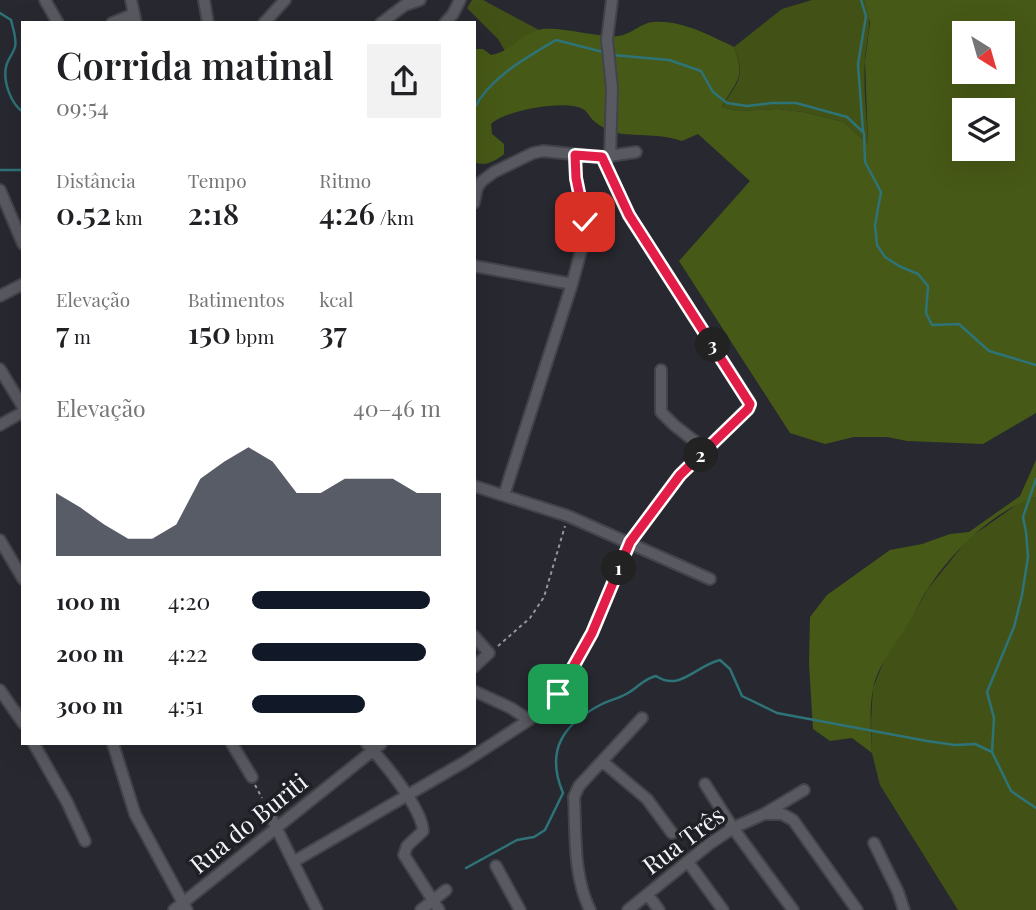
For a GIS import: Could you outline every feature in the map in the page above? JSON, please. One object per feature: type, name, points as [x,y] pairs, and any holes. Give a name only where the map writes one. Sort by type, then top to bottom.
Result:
[{"type":"street","points":[[45,0],[57,21]]},
{"type":"street","points":[[131,0],[135,19]]},
{"type":"street","points":[[204,0],[208,21]]},
{"type":"street","points":[[266,21],[285,0]]},
{"type":"street","points":[[384,21],[405,5],[417,0]]},
{"type":"street","points":[[446,21],[460,0]]},
{"type":"street","points":[[293,862],[466,761],[529,720],[558,694],[578,662],[606,604],[630,542],[673,483],[748,409],[748,401],[629,215],[606,157],[612,120],[608,47],[612,0]]},
{"type":"street","points":[[476,193],[477,188],[494,172],[533,153],[543,151],[606,157],[636,152]]},
{"type":"street","points":[[504,495],[584,240],[585,222],[576,178],[575,155]]},
{"type":"street","points":[[0,191],[21,239]]},
{"type":"street","points":[[476,266],[572,284]]},
{"type":"street","points":[[0,296],[21,285]]},
{"type":"street","points":[[0,369],[21,406]]},
{"type":"street","points":[[661,370],[661,412],[666,419],[706,450]]},
{"type":"street","points":[[0,425],[21,410]]},
{"type":"street","points":[[476,487],[568,516],[710,579]]},
{"type":"street","points":[[0,540],[19,565]]},
{"type":"street","points":[[476,638],[489,653],[476,665]]},
{"type":"street","points":[[0,690],[21,720]]},
{"type":"street","points":[[476,692],[511,708],[529,720]]},
{"type":"street","points":[[590,910],[583,896],[580,879],[575,797],[579,786],[642,718]]},
{"type":"street","points":[[35,745],[85,841]]},
{"type":"street","points":[[113,745],[135,814],[181,908]]},
{"type":"street","points":[[233,745],[252,777]]},
{"type":"street","points":[[374,746],[422,820],[423,831],[407,846],[404,855],[435,906]]},
{"type":"street","name":"Rua do Buriti","points":[[181,908],[374,746]]},
{"type":"street","points":[[603,762],[647,799],[672,833]]},
{"type":"street","points":[[705,784],[733,828],[793,910]]},
{"type":"street","name":"Rua Três","points":[[628,910],[733,828],[764,814],[804,790]]},
{"type":"street","points":[[267,809],[317,910]]},
{"type":"street","points":[[764,814],[782,814],[793,820],[856,910]]},
{"type":"street","points":[[874,843],[904,910]]},
{"type":"street","points":[[688,862],[723,910]]},
{"type":"street","points":[[496,866],[520,910]]},
{"type":"street","points":[[421,910],[435,906],[446,890]]},
{"type":"street","points":[[648,895],[659,910]]},
{"type":"path","points":[[489,653],[530,618],[544,597],[568,516]]},
{"type":"path","points":[[252,777],[267,809]]},
{"type":"green space","points":[[472,0],[483,0],[539,30],[505,51],[498,39],[467,8]]},
{"type":"green space","points":[[812,0],[865,0],[869,22],[865,71],[868,144],[844,122],[803,112],[777,109],[736,111],[722,107],[740,73],[734,47],[782,9]]},
{"type":"green space","points":[[865,0],[1036,0],[1036,413],[983,444],[854,437],[825,444],[790,433],[679,261],[750,181],[698,134],[682,141],[660,136],[620,133],[597,123],[583,109],[563,105],[522,110],[498,119],[491,124],[492,134],[504,144],[504,154],[486,164],[476,162],[476,49],[483,49],[491,55],[497,54],[538,30],[556,29],[618,36],[644,24],[674,23],[705,33],[734,47],[739,66],[738,79],[722,107],[736,111],[777,109],[803,112],[844,122],[868,144],[865,61],[870,23]]},
{"type":"green space","points":[[1036,460],[1036,497],[1020,503],[989,522],[948,562],[927,590],[883,663],[875,680],[872,697],[872,753],[852,738],[830,741],[813,729],[809,664],[810,617],[827,595],[890,550],[922,544],[950,534],[969,532],[1020,496]]},
{"type":"green space","points":[[1036,497],[1036,910],[958,910],[880,785],[872,753],[873,688],[885,658],[927,590],[968,539],[1022,501]]},
{"type":"waterway","points":[[861,0],[866,16],[858,64],[863,132]]},
{"type":"waterway","points":[[0,13],[11,20],[16,40],[5,73],[12,98],[21,110]]},
{"type":"waterway","points":[[476,106],[499,78],[556,40],[603,52]]},
{"type":"waterway","points":[[613,55],[669,60],[701,71],[713,92],[727,103],[747,106],[796,103],[847,117],[864,133],[865,162],[881,192],[875,225],[877,245],[885,257],[918,274],[928,286],[926,313],[932,325],[959,324],[989,351],[1036,365]]},
{"type":"waterway","points":[[0,170],[21,170]]},
{"type":"waterway","points":[[1036,479],[1023,517],[1028,557],[1022,595],[1014,627],[987,692],[994,718],[992,752],[1011,791],[1036,808]]},
{"type":"waterway","points":[[466,868],[517,840],[534,837],[545,830],[563,793],[558,778],[557,751],[561,740],[577,720],[652,677],[680,680],[720,660],[730,669],[742,696],[777,713],[927,741],[955,745],[975,744],[992,752]]},
{"type":"route","points":[[558,694],[578,662],[606,604],[630,542],[680,475],[750,404],[629,215],[602,157],[575,155],[576,178],[585,222]]}]
